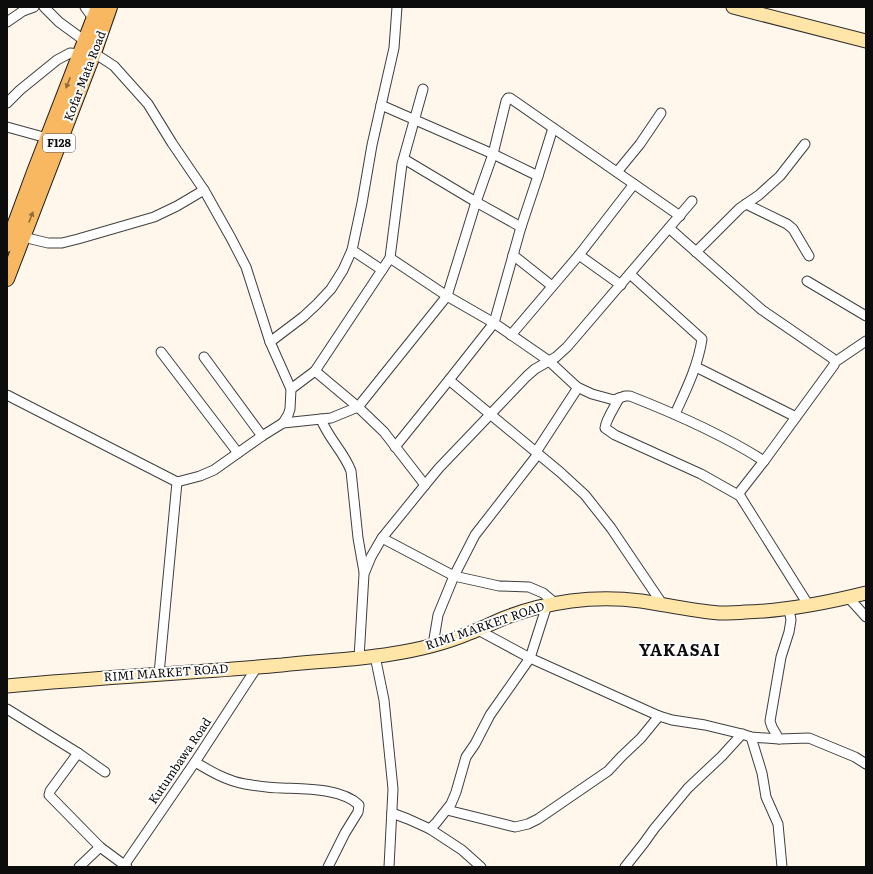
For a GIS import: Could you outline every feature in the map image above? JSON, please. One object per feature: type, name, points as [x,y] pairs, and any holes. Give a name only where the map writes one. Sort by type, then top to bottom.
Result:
[{"type":"main road","name":"Kofar Mata Road","points":[[7,245],[94,54],[110,7]]},
{"type":"main road","name":"Kofar Mata Road","points":[[7,279],[23,237],[40,175],[47,138],[85,40],[92,11]]},
{"type":"street","points":[[7,22],[23,11],[34,7]]},
{"type":"street","points":[[44,7],[59,22],[85,40]]},
{"type":"street","points":[[270,342],[303,317],[331,289],[343,270],[352,250],[372,145],[394,48],[397,7]]},
{"type":"street","points":[[733,7],[866,41]]},
{"type":"street","points":[[7,103],[20,90],[57,60],[70,53],[80,54]]},
{"type":"street","points":[[94,54],[114,66],[148,104],[204,190],[246,267],[270,342],[290,389],[290,409],[283,423]]},
{"type":"street","points":[[290,389],[315,371],[390,258],[402,164],[423,89]]},
{"type":"street","points":[[7,395],[177,482],[200,476],[214,470],[283,423],[331,418],[358,407],[447,296],[476,202],[494,154],[506,101],[508,98],[680,216]]},
{"type":"street","points":[[381,105],[494,154],[538,176]]},
{"type":"street","points":[[617,172],[640,144],[661,113]]},
{"type":"street","points":[[7,128],[47,138]]},
{"type":"street","points":[[395,447],[494,323],[521,228],[553,128]]},
{"type":"street","points":[[696,252],[746,204],[780,176],[805,144]]},
{"type":"street","points":[[404,159],[521,228]]},
{"type":"street","points":[[511,335],[579,255],[634,184]]},
{"type":"street","points":[[23,237],[48,243],[62,243],[78,239],[154,217],[177,206],[204,190]]},
{"type":"street","points":[[364,574],[371,556],[382,538],[424,485],[531,372],[556,357],[567,347],[692,202]]},
{"type":"street","points":[[746,204],[787,224],[793,229],[809,256]]},
{"type":"street","points":[[669,228],[762,310],[832,358],[835,362]]},
{"type":"street","points":[[352,250],[382,270]]},
{"type":"street","points":[[513,255],[552,286]]},
{"type":"street","points":[[579,255],[620,285]]},
{"type":"street","points":[[390,258],[447,296],[494,323],[549,361],[577,387],[592,394],[614,400],[625,396],[630,396],[675,414],[746,450],[764,461]]},
{"type":"street","points":[[630,274],[702,339],[696,366],[675,414]]},
{"type":"street","points":[[807,281],[866,316]]},
{"type":"street","points":[[809,606],[741,499],[739,493],[764,461],[835,362],[866,342]]},
{"type":"street","points":[[161,352],[238,453]]},
{"type":"street","points":[[204,357],[262,436]]},
{"type":"street","points":[[696,366],[796,417]]},
{"type":"street","points":[[315,371],[358,407],[384,432],[424,485]]},
{"type":"street","points":[[449,380],[585,495],[611,528],[663,605]]},
{"type":"street","points":[[434,645],[438,616],[454,576],[475,535],[537,453],[577,387]]},
{"type":"street","points":[[619,398],[605,426],[606,430],[701,474],[740,496]]},
{"type":"street","points":[[321,419],[324,428],[348,463],[351,471],[358,538],[364,574],[359,658]]},
{"type":"street","points":[[159,674],[177,482]]},
{"type":"street","points":[[382,538],[454,576],[499,586],[529,588],[543,593],[551,604],[530,658],[490,715],[475,744],[466,757],[451,804],[436,824],[430,829]]},
{"type":"street","name":"RIMI MARKET ROAD","points":[[7,686],[257,667],[375,656],[414,650],[451,640],[526,610],[551,604],[595,599],[640,601],[706,612],[722,613],[789,609],[866,593]]},
{"type":"street","points":[[848,597],[866,617]]},
{"type":"street","points":[[778,739],[770,721],[782,657],[789,632],[791,620],[789,609]]},
{"type":"street","points":[[478,630],[530,658],[659,716],[672,720],[705,725],[751,737],[778,739],[809,738],[855,757],[866,764]]},
{"type":"street","points":[[375,656],[384,700],[393,789],[388,867]]},
{"type":"street","name":"Kutumbawa Road","points":[[125,866],[257,667]]},
{"type":"street","points":[[7,709],[78,753],[105,772]]},
{"type":"street","points":[[447,810],[515,827],[528,824],[538,819],[608,771],[641,738],[659,716]]},
{"type":"street","points":[[625,867],[688,788],[722,756],[742,734]]},
{"type":"street","points":[[751,737],[762,773],[766,798],[778,824],[782,867]]},
{"type":"street","points":[[78,753],[49,794],[100,847],[125,866]]},
{"type":"street","points":[[195,762],[218,776],[243,784],[331,792],[353,800],[359,805],[358,812],[328,867]]},
{"type":"street","points":[[392,813],[430,829],[462,850],[481,867]]},
{"type":"street","points":[[79,867],[100,847]]},
{"type":"district","name":"YAKASAI","points":[[680,650]]}]
